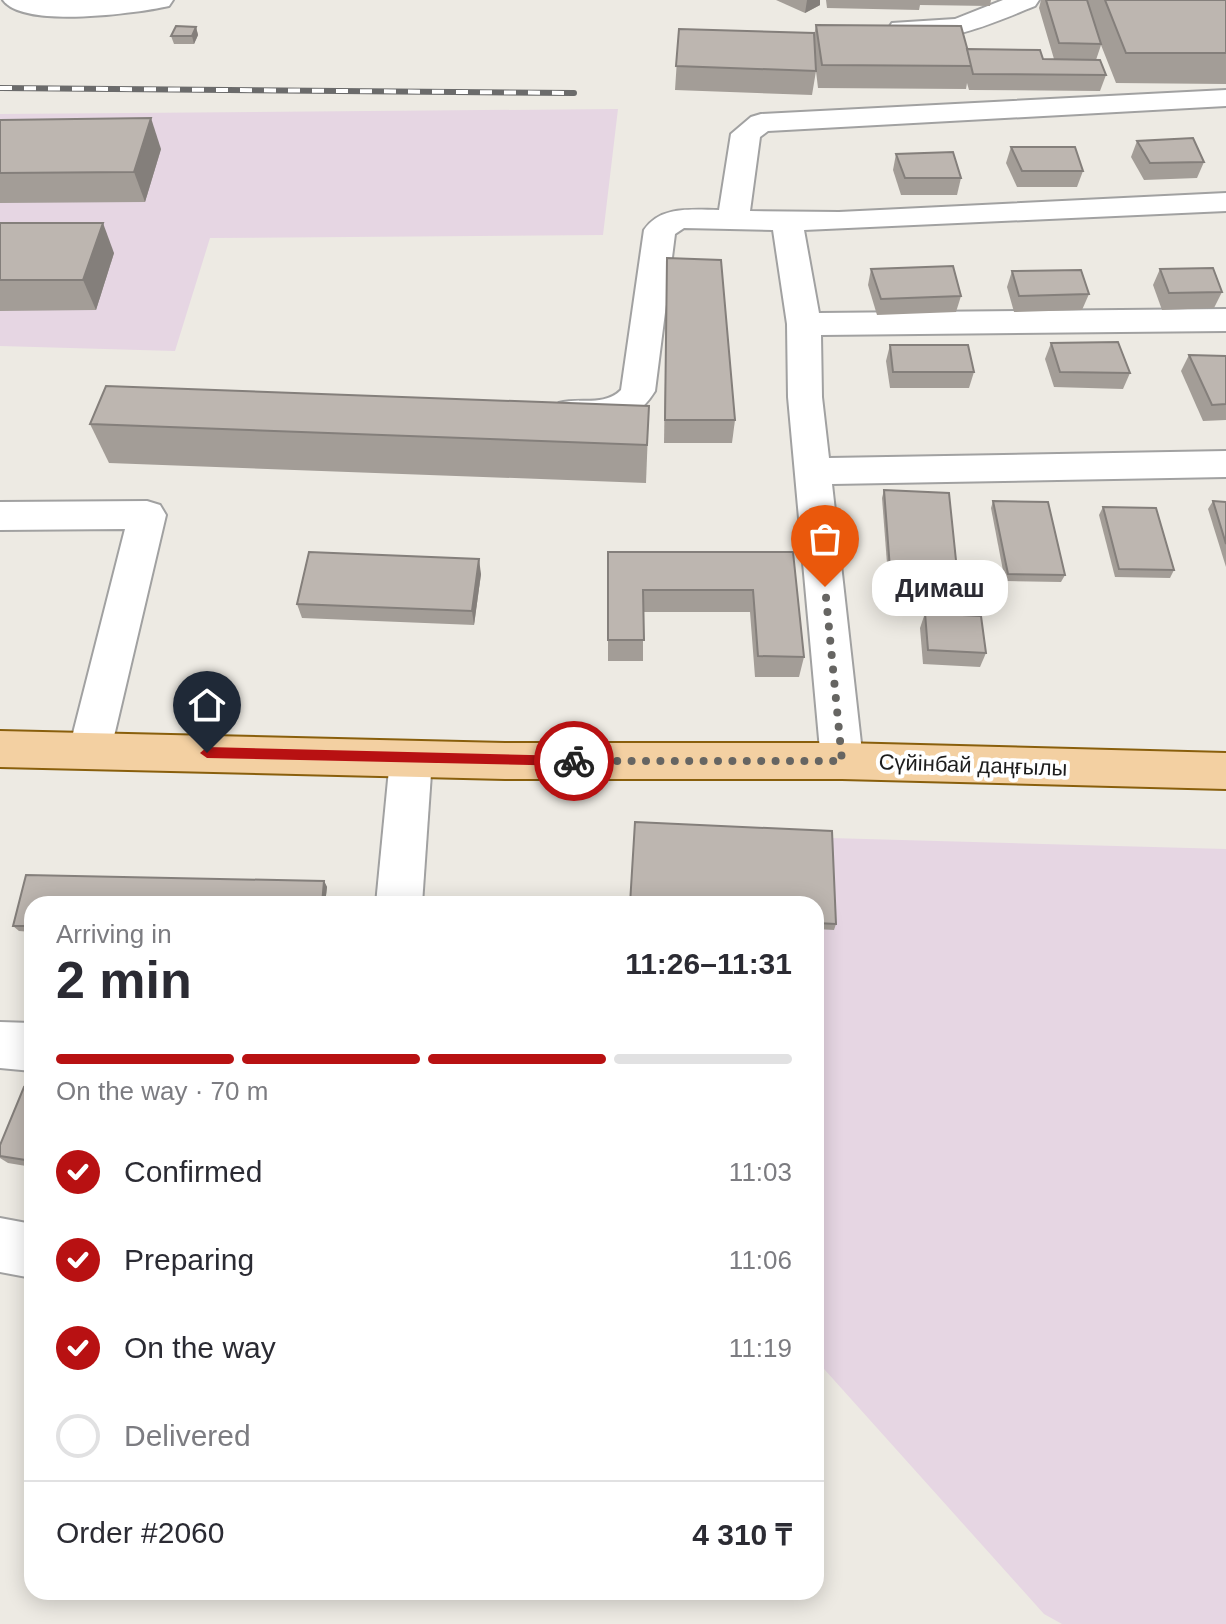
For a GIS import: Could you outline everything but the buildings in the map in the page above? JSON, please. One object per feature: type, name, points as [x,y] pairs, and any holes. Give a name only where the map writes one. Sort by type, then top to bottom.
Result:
[{"type":"main road","name":"Сүйінбай даңғылы","points":[[0,749],[411,759],[842,761],[1226,771]]},
{"type":"street","points":[[16,0],[20,4],[39,7],[107,7],[160,0]]},
{"type":"street","points":[[882,30],[959,27],[1026,0]]},
{"type":"street","points":[[733,220],[746,134],[761,123],[817,117],[1226,98]]},
{"type":"street","points":[[536,412],[613,412],[632,404],[638,391],[660,230],[678,219],[787,222],[1226,202]]},
{"type":"street","points":[[787,222],[804,324],[805,397],[842,761]]},
{"type":"street","points":[[804,324],[1226,320]]},
{"type":"street","points":[[813,471],[1226,464]]},
{"type":"street","points":[[0,516],[147,515],[90,749]]},
{"type":"street","points":[[400,896],[411,759]]},
{"type":"street","points":[[0,1045],[24,1046]]},
{"type":"street","points":[[0,1245],[24,1250]]},
{"type":"shaded area","points":[[618,109],[603,235],[210,238],[175,351],[0,346],[0,114]]},
{"type":"shaded area","points":[[830,838],[1226,849],[1226,1624],[1062,1624],[1044,1614],[824,1369],[824,896],[654,896]]},
{"type":"railway","points":[[0,88],[574,93]]},
{"type":"way so far","points":[[574,761],[842,761],[825,587]]},
{"type":"place","name":"Димаш","points":[[825,587]]},
{"type":"route","points":[[207,753],[574,761]]}]
